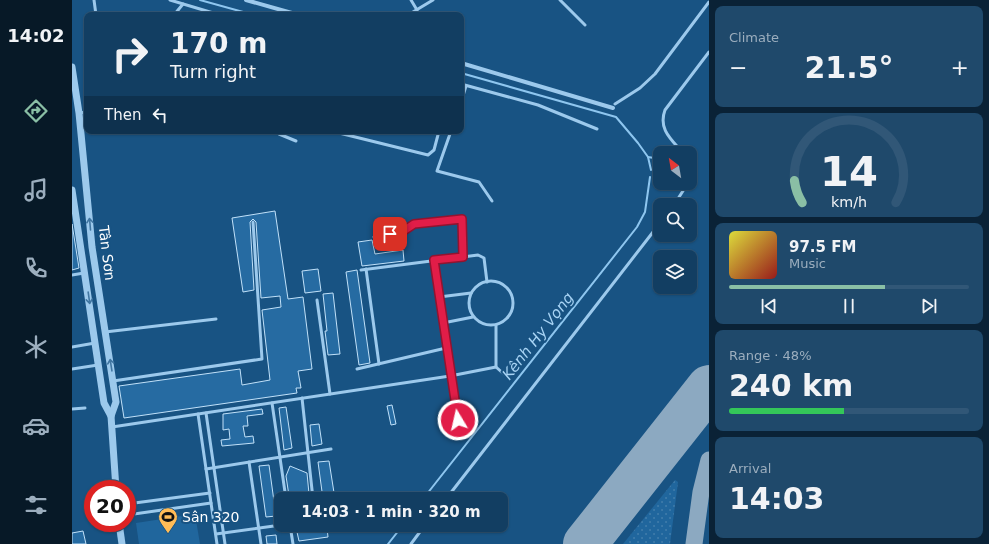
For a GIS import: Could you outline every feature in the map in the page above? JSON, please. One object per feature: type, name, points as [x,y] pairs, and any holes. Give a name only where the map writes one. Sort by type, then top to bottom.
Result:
[{"type":"street","points":[[246,0],[257,1],[290,12]]},
{"type":"street","points":[[464,64],[614,106]]},
{"type":"street","name":"Tân Sơn","points":[[72,67],[79,113],[94,265],[116,402],[111,416],[115,480]]},
{"type":"street","name":"Tân Sơn","points":[[72,190],[73,209],[82,249],[104,404],[111,416]]},
{"type":"street","points":[[82,249],[88,251],[92,247]]},
{"type":"street","points":[[85,270],[89,264],[94,265]]},
{"type":"street","points":[[120,532],[122,544]]},
{"type":"lane","points":[[94,0],[96,12]]},
{"type":"lane","points":[[170,0],[210,12]]},
{"type":"lane","points":[[410,0],[417,10]]},
{"type":"lane","points":[[413,12],[433,0]]},
{"type":"lane","points":[[560,0],[585,25]]},
{"type":"lane","points":[[614,106],[640,88],[655,74],[709,2]]},
{"type":"lane","points":[[176,12],[183,4]]},
{"type":"lane","points":[[677,146],[663,129],[662,117],[679,90],[709,52]]},
{"type":"lane","points":[[464,92],[466,86],[538,105],[597,129]]},
{"type":"lane","points":[[79,113],[84,112]]},
{"type":"lane","points":[[279,134],[296,141]]},
{"type":"lane","points":[[343,134],[428,156],[434,150],[438,134]]},
{"type":"lane","points":[[450,134],[437,171],[479,182],[492,201]]},
{"type":"lane","points":[[374,237],[405,230],[414,224],[462,219],[463,257]]},
{"type":"lane","points":[[113,381],[262,359],[253,222]]},
{"type":"lane","points":[[451,492],[653,232]]},
{"type":"lane","points":[[361,270],[481,255],[484,258],[487,282]]},
{"type":"lane","points":[[434,260],[450,376],[460,435]]},
{"type":"lane","points":[[366,269],[379,364]]},
{"type":"lane","points":[[72,275],[85,270]]},
{"type":"lane","points":[[487,282],[496,282],[503,285],[512,296],[513,303],[508,317],[496,325],[482,324],[473,317],[468,307],[471,293],[476,287],[487,282]]},
{"type":"lane","points":[[439,297],[471,293]]},
{"type":"lane","points":[[317,300],[330,394]]},
{"type":"lane","points":[[443,323],[473,317]]},
{"type":"lane","points":[[105,332],[216,319]]},
{"type":"lane","points":[[496,325],[496,367],[506,376]]},
{"type":"lane","points":[[72,347],[95,343]]},
{"type":"lane","points":[[357,369],[446,348]]},
{"type":"lane","points":[[72,369],[98,365]]},
{"type":"lane","points":[[112,427],[450,376],[496,367]]},
{"type":"lane","points":[[302,398],[312,492]]},
{"type":"lane","points":[[272,403],[285,492]]},
{"type":"lane","points":[[72,409],[85,408]]},
{"type":"lane","points":[[206,413],[225,544]]},
{"type":"lane","points":[[198,414],[217,544]]},
{"type":"lane","points":[[206,469],[331,449]]},
{"type":"lane","points":[[249,462],[261,544]]},
{"type":"lane","points":[[136,503],[210,493]]},
{"type":"lane","points":[[136,513],[211,503]]},
{"type":"lane","points":[[216,534],[274,526]]},
{"type":"lane","points":[[291,532],[293,544]]},
{"type":"lane","points":[[411,544],[420,532]]},
{"type":"shaded area","points":[[675,480],[678,482],[670,544],[623,544]]},
{"type":"shaded area","name":"Sân 320","points":[[195,514],[200,544],[139,544],[136,523]]},
{"type":"building","points":[[275,211],[288,299],[303,297],[312,369],[298,371],[301,388],[296,388],[297,393],[124,418],[119,386],[240,369],[242,385],[270,380],[262,310],[281,307],[280,296],[261,298],[256,222],[253,219],[250,222],[254,290],[243,292],[232,218]]},
{"type":"building","points":[[72,224],[79,268],[72,270]]},
{"type":"building","points":[[372,240],[375,254],[403,250],[404,261],[362,266],[358,242]]},
{"type":"building","points":[[318,269],[321,291],[305,293],[302,271]]},
{"type":"building","points":[[357,270],[370,363],[359,365],[346,272]]},
{"type":"building","points":[[333,293],[340,354],[328,355],[323,294]]},
{"type":"building","points":[[392,405],[396,424],[391,425],[387,406]]},
{"type":"building","points":[[286,407],[292,448],[284,450],[279,408]]},
{"type":"building","points":[[262,409],[263,414],[247,416],[248,426],[243,426],[245,437],[253,436],[254,443],[222,446],[221,440],[230,439],[229,429],[223,430],[223,414]]},
{"type":"building","points":[[319,424],[322,444],[312,446],[310,425]]},
{"type":"building","points":[[329,461],[334,492],[322,492],[318,462]]},
{"type":"building","points":[[269,465],[274,501],[274,516],[266,517],[259,466]]},
{"type":"building","points":[[290,466],[307,473],[309,492],[288,492],[286,476]]},
{"type":"building","points":[[83,531],[86,544],[72,544],[72,533]]},
{"type":"building","points":[[297,532],[327,532],[328,537],[299,541]]},
{"type":"building","points":[[276,535],[277,544],[267,544],[266,536]]},
{"type":"waterway","name":"Kênh Hy Vọng","points":[[200,0],[243,12]]},
{"type":"waterway","name":"Kênh Hy Vọng","points":[[464,74],[616,117],[648,157],[651,170]]},
{"type":"waterway","points":[[648,157],[653,158]]},
{"type":"waterway","name":"Kênh Hy Vọng","points":[[429,492],[637,227],[645,212],[650,177]]},
{"type":"waterway","name":"Kênh Hy Vọng","points":[[388,544],[397,532]]},
{"type":"taxiway","points":[[694,544],[701,492],[709,460]]},
{"type":"runway","points":[[585,544],[709,387]]},
{"type":"place","name":"Sân 320","points":[[168,534]]},
{"type":"route","points":[[390,234],[405,230],[414,224],[431,221],[462,219],[463,257],[434,260],[450,376],[458,420]]}]
